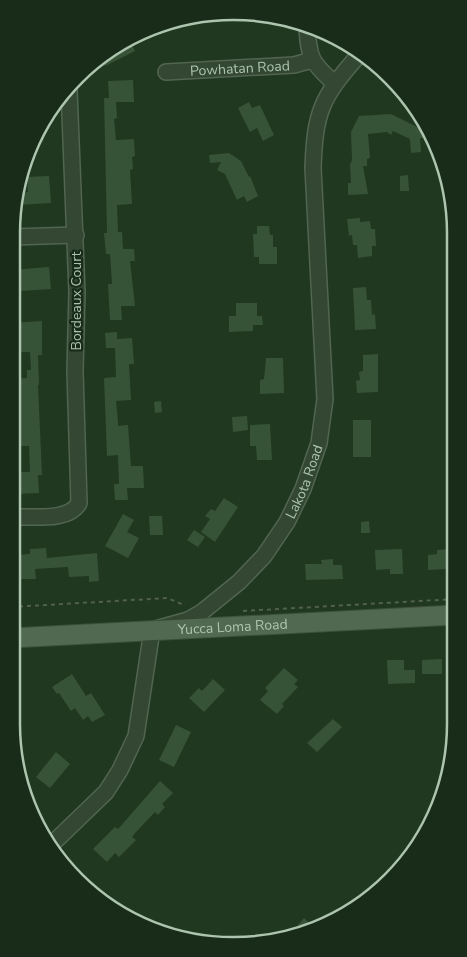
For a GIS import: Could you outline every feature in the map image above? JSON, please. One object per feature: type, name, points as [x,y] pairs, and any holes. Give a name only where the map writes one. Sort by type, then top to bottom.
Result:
[{"type":"main road","name":"Yucca Loma Road","points":[[20,637],[447,614]]},
{"type":"street","points":[[307,33],[309,52],[312,60],[334,83],[356,59]]},
{"type":"street","name":"Powhatan Road","points":[[166,72],[294,66],[312,60]]},
{"type":"street","name":"Lakota Road","points":[[152,630],[188,620],[206,610],[239,582],[264,556],[287,522],[303,489],[319,443],[325,398],[313,168],[314,130],[334,83]]},
{"type":"street","name":"Bordeaux Court","points":[[20,517],[65,515],[75,511],[79,503],[75,371],[78,292],[69,97]]},
{"type":"street","points":[[20,237],[76,235]]},
{"type":"street","points":[[55,841],[106,792],[120,770],[136,736],[152,630]]},
{"type":"path","points":[[20,606],[166,598],[184,605]]},
{"type":"path","points":[[237,611],[447,599]]},
{"type":"building","points":[[132,46],[135,51],[105,66],[104,64]]},
{"type":"building","points":[[133,80],[134,102],[116,102],[117,118],[114,119],[116,140],[134,139],[135,156],[132,157],[133,169],[130,170],[132,204],[117,205],[118,232],[122,232],[123,249],[134,249],[135,261],[130,261],[135,306],[121,306],[122,320],[110,320],[108,284],[112,284],[110,254],[106,254],[104,233],[107,233],[104,98],[109,98],[108,81]]},
{"type":"building","points":[[249,102],[252,108],[260,105],[274,135],[263,141],[257,128],[250,132],[238,108]]},
{"type":"building","points":[[391,114],[418,128],[423,138],[420,138],[421,152],[411,153],[410,139],[393,131],[391,135],[387,132],[368,134],[370,158],[367,159],[367,166],[363,166],[368,194],[348,195],[348,183],[351,183],[351,132],[359,116]]},
{"type":"building","points":[[229,153],[241,161],[250,176],[258,196],[247,202],[244,196],[237,200],[225,174],[217,170],[221,162],[210,163],[209,155]]},
{"type":"building","points":[[408,175],[409,191],[400,191],[400,176]]},
{"type":"building","points":[[49,176],[51,203],[22,205],[24,192],[28,192],[27,177]]},
{"type":"building","points":[[360,218],[360,222],[370,221],[371,229],[375,229],[376,246],[372,246],[372,256],[358,258],[357,245],[353,245],[352,235],[349,236],[347,219]]},
{"type":"building","points":[[257,226],[269,226],[270,235],[273,235],[273,247],[277,247],[277,264],[259,264],[259,257],[254,257],[253,234],[257,234]]},
{"type":"building","points":[[49,267],[51,289],[21,291],[20,269]]},
{"type":"building","points":[[366,287],[367,300],[371,300],[372,315],[375,314],[376,329],[355,330],[353,288]]},
{"type":"building","points":[[236,303],[257,303],[257,316],[262,316],[263,325],[253,325],[253,331],[229,332],[229,316],[236,316]]},
{"type":"building","points":[[42,321],[42,355],[38,355],[42,475],[38,475],[39,493],[20,494],[20,472],[30,472],[29,446],[20,446],[20,378],[27,378],[27,370],[31,370],[30,352],[20,352],[20,322]]},
{"type":"building","points":[[117,332],[117,339],[132,338],[134,364],[129,364],[131,400],[116,401],[118,426],[128,425],[131,466],[143,466],[144,488],[127,488],[128,500],[115,500],[114,484],[119,484],[118,455],[107,456],[104,378],[116,377],[115,348],[106,348],[105,333]]},
{"type":"building","points":[[378,354],[378,392],[357,393],[356,381],[360,380],[359,372],[363,371],[363,355]]},
{"type":"building","points":[[266,358],[283,358],[284,393],[260,394],[260,380],[264,379]]},
{"type":"building","points":[[161,401],[162,412],[155,413],[154,402]]},
{"type":"building","points":[[247,416],[248,430],[233,432],[232,417]]},
{"type":"building","points":[[353,420],[371,420],[371,457],[353,457]]},
{"type":"building","points":[[270,424],[272,460],[257,460],[256,446],[250,446],[250,425]]},
{"type":"building","points":[[224,498],[238,507],[215,542],[201,532],[210,519],[205,516],[211,509],[215,511]]},
{"type":"building","points":[[123,514],[134,520],[127,532],[139,538],[128,558],[105,546]]},
{"type":"building","points":[[149,516],[162,516],[163,535],[150,535]]},
{"type":"building","points":[[369,521],[370,533],[361,533],[361,522]]},
{"type":"building","points":[[194,530],[205,537],[198,547],[187,540]]},
{"type":"building","points":[[46,548],[47,558],[97,553],[99,581],[89,582],[89,576],[69,577],[68,567],[35,569],[36,579],[20,579],[20,555],[30,554],[30,549]]},
{"type":"building","points":[[402,549],[403,574],[390,574],[390,569],[376,570],[375,550]]},
{"type":"building","points":[[447,549],[447,574],[446,569],[428,570],[428,555],[437,554],[437,550]]},
{"type":"building","points":[[333,559],[333,565],[342,565],[343,579],[306,580],[305,564],[322,564],[321,560]]},
{"type":"building","points":[[442,659],[442,674],[422,674],[422,660]]},
{"type":"building","points":[[387,660],[404,660],[404,670],[415,670],[415,683],[388,684]]},
{"type":"building","points":[[284,668],[298,680],[294,684],[298,687],[282,704],[284,706],[277,714],[260,700],[268,691],[265,688]]},
{"type":"building","points":[[72,674],[86,696],[91,693],[105,715],[92,722],[88,716],[83,720],[75,708],[71,711],[59,693],[57,694],[52,687]]},
{"type":"building","points":[[213,679],[225,690],[204,712],[189,698],[199,688],[202,691]]},
{"type":"building","points":[[333,719],[342,727],[317,752],[307,743]]},
{"type":"building","points":[[176,725],[191,732],[174,767],[159,760]]},
{"type":"building","points":[[56,752],[70,764],[50,788],[36,777]]},
{"type":"building","points":[[160,781],[173,793],[162,804],[165,807],[158,815],[155,812],[136,832],[132,837],[136,840],[119,857],[115,853],[107,862],[93,849],[115,827],[118,829]]},
{"type":"building","points":[[304,918],[310,923],[299,927],[297,926]]}]
